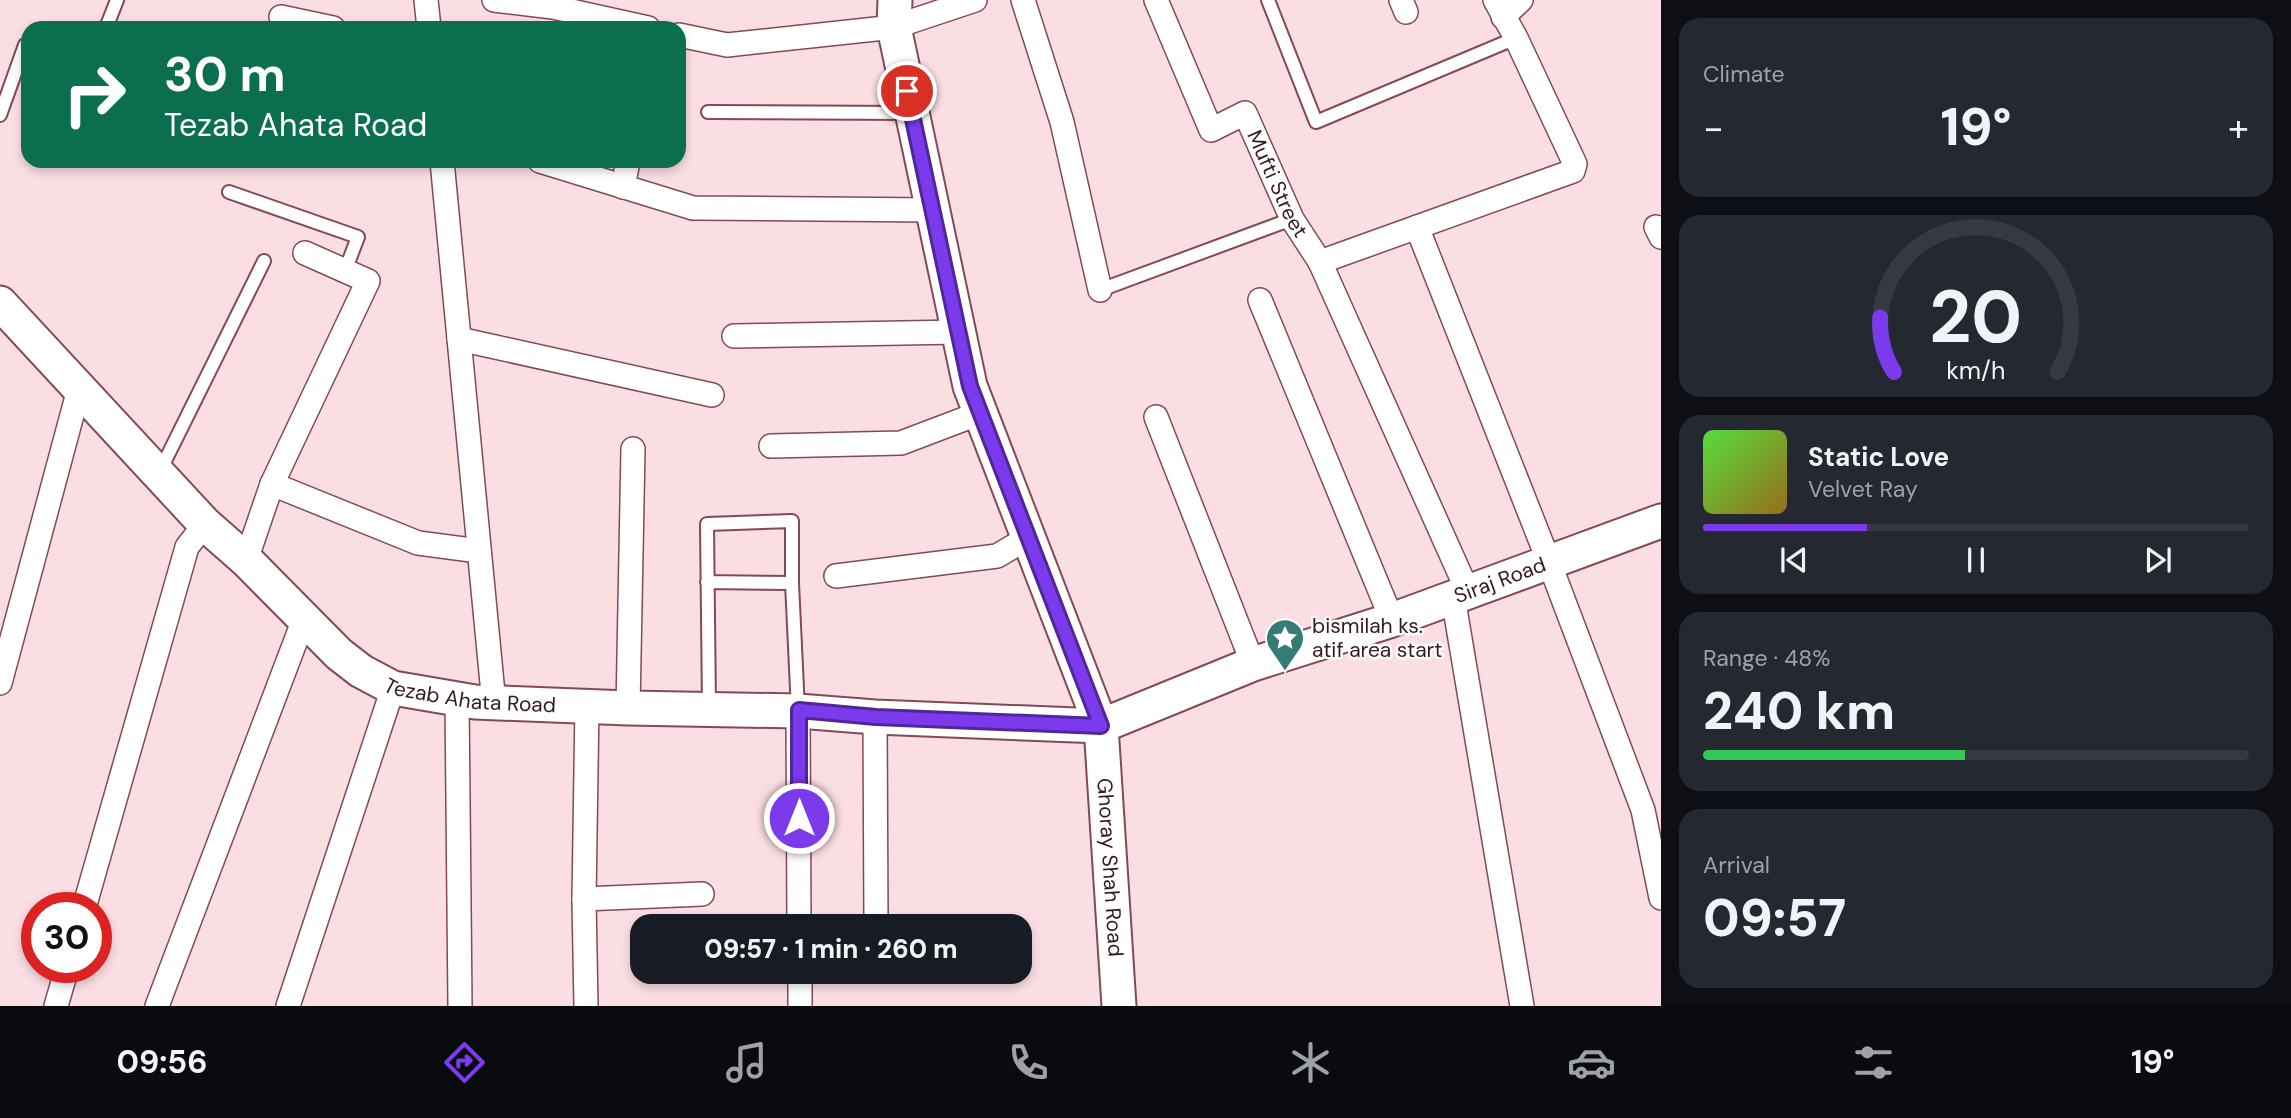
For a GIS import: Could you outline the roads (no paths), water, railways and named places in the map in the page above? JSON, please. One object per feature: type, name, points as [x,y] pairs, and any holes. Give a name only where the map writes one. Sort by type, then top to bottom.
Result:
[{"type":"main road","name":"Ghoray Shah Road","points":[[894,13],[912,113],[970,386],[1101,726],[1119,1006]]},
{"type":"main road","name":"Tezab Ahata Road","points":[[3,315],[79,389],[205,524],[246,560],[304,619],[361,671],[393,688],[494,704],[799,710],[876,717],[1101,726]]},
{"type":"main road","name":"Siraj Road","points":[[1101,726],[1253,664],[1392,620],[1661,521]]},
{"type":"street","points":[[426,0],[428,21]]},
{"type":"street","points":[[494,0],[553,4],[620,21]]},
{"type":"street","points":[[686,36],[727,45],[975,0]]},
{"type":"street","points":[[1023,0],[1062,122],[1100,290]]},
{"type":"street","name":"Mufti Street","points":[[1156,0],[1211,130],[1245,113],[1292,219],[1320,262],[1461,594],[1522,1006]]},
{"type":"street","points":[[1320,262],[1573,171],[1575,164],[1516,38],[1499,8],[1521,0]]},
{"type":"street","points":[[281,17],[300,21]]},
{"type":"street","points":[[443,168],[494,704]]},
{"type":"street","points":[[562,168],[693,208],[933,210]]},
{"type":"street","points":[[623,187],[627,168]]},
{"type":"street","points":[[1416,227],[1549,562],[1643,810],[1661,898]]},
{"type":"street","points":[[246,560],[272,484],[368,281],[305,253]]},
{"type":"street","points":[[1260,300],[1392,620]]},
{"type":"street","points":[[734,336],[959,332]]},
{"type":"street","points":[[459,339],[712,395]]},
{"type":"street","points":[[0,683],[79,389]]},
{"type":"street","points":[[771,446],[901,443],[980,414]]},
{"type":"street","points":[[1156,417],[1253,664]]},
{"type":"street","points":[[628,708],[633,449]]},
{"type":"street","points":[[272,484],[418,543],[479,551]]},
{"type":"street","points":[[89,892],[187,547],[205,524]]},
{"type":"street","points":[[836,576],[996,556],[1029,537]]},
{"type":"street","points":[[157,1006],[304,619]]},
{"type":"street","points":[[288,1006],[393,688]]},
{"type":"street","points":[[457,699],[460,1006]]},
{"type":"street","points":[[586,1006],[584,899],[587,705]]},
{"type":"street","points":[[799,710],[800,914]]},
{"type":"street","points":[[876,717],[876,914]]},
{"type":"street","points":[[584,899],[702,894]]},
{"type":"street","points":[[56,1006],[63,983]]},
{"type":"street","points":[[800,984],[800,1006]]},
{"type":"lane","points":[[109,21],[117,0]]},
{"type":"lane","points":[[1268,0],[1316,122],[1516,38]]},
{"type":"lane","points":[[0,115],[21,56]]},
{"type":"lane","points":[[708,112],[912,113]]},
{"type":"lane","points":[[229,192],[358,237],[345,271]]},
{"type":"lane","points":[[1100,290],[1292,219]]},
{"type":"lane","points":[[159,474],[264,261]]},
{"type":"lane","points":[[709,710],[707,524],[792,521],[792,583],[799,710]]},
{"type":"lane","points":[[707,582],[792,583]]},
{"type":"place","name":"bismilah ks. atif area start","points":[[1285,672]]}]
